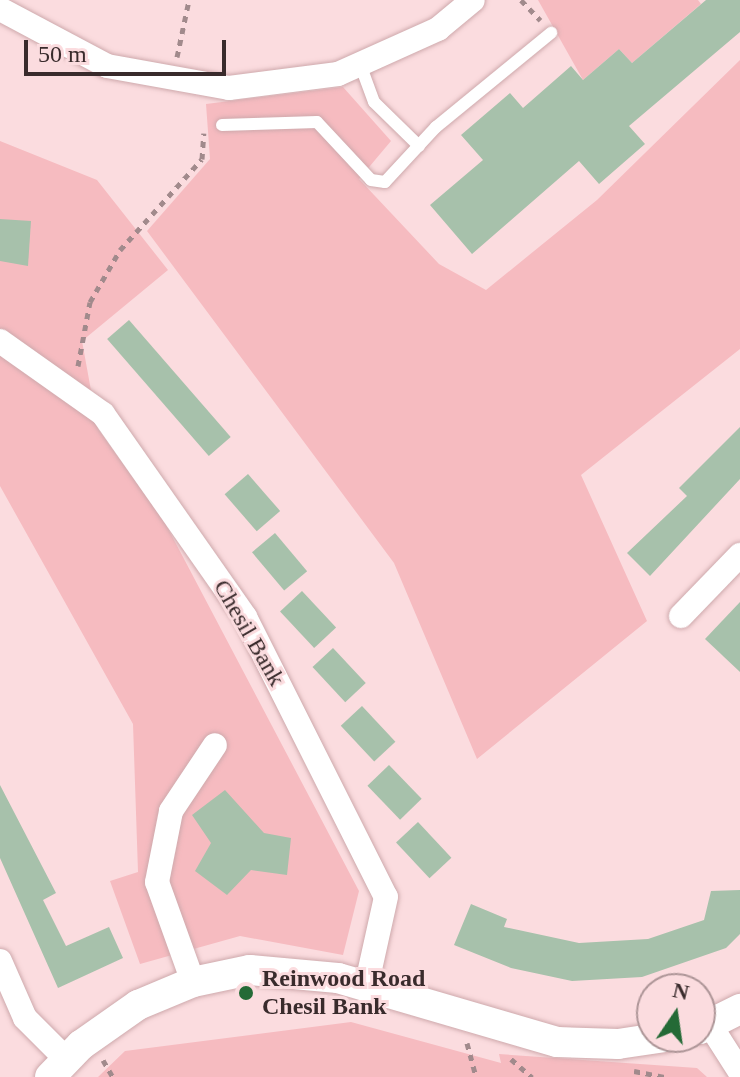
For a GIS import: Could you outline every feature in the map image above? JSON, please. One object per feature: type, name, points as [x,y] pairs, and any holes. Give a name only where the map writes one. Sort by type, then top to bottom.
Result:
[{"type":"street","points":[[0,9],[107,66],[229,88],[338,74],[438,29],[473,0]]},
{"type":"street","name":"Chesil Bank","points":[[0,341],[103,414],[245,617],[386,897],[366,987]]},
{"type":"street","points":[[681,616],[740,555]]},
{"type":"street","points":[[193,982],[157,882],[171,811],[215,745]]},
{"type":"street","points":[[0,961],[25,1018],[58,1068],[138,1005],[193,982],[280,969],[366,987],[557,1042],[618,1044],[636,1041]]},
{"type":"street","points":[[716,1021],[740,1009]]},
{"type":"street","points":[[716,1041],[740,1072]]},
{"type":"lane","points":[[222,125],[317,122],[378,183],[551,33]]},
{"type":"lane","points":[[360,64],[374,102],[419,146]]},
{"type":"path","points":[[172,77],[189,0]]},
{"type":"path","points":[[521,0],[551,33]]},
{"type":"path","points":[[73,391],[90,302],[120,250],[202,159],[201,119]]},
{"type":"shaded area","points":[[538,0],[698,0],[701,4],[632,63],[619,49],[583,80]]},
{"type":"shaded area","points":[[740,60],[740,349],[581,475],[647,621],[477,759],[394,563],[147,231],[210,159],[206,104],[343,87],[391,141],[359,179],[439,264],[486,290],[597,200]]},
{"type":"shaded area","points":[[0,141],[97,180],[168,270],[82,341],[98,429],[164,521],[359,891],[343,955],[240,936],[140,964],[110,881],[138,872],[133,724],[0,486]]},
{"type":"shaded area","points":[[351,1022],[501,1063],[499,1054],[697,1068],[707,1077],[98,1077],[125,1051]]},
{"type":"building","points":[[706,0],[740,0],[740,32],[629,126],[645,144],[599,184],[579,161],[472,254],[430,205],[483,160],[461,135],[510,93],[523,108],[571,66],[583,80],[619,49],[632,63]]},
{"type":"building","points":[[0,219],[31,221],[28,266],[0,261]]},
{"type":"building","points":[[129,320],[231,437],[209,456],[107,339]]},
{"type":"building","points":[[740,427],[740,479],[650,576],[627,553],[687,496],[679,488]]},
{"type":"building","points":[[248,474],[280,511],[257,531],[225,494]]},
{"type":"building","points":[[275,533],[307,571],[284,591],[252,552]]},
{"type":"building","points":[[302,591],[336,628],[314,648],[280,611]]},
{"type":"building","points":[[740,602],[740,672],[705,639]]},
{"type":"building","points":[[333,648],[366,683],[345,702],[313,667]]},
{"type":"building","points":[[362,706],[395,742],[374,762],[341,726]]},
{"type":"building","points":[[389,765],[422,799],[400,820],[367,786]]},
{"type":"building","points":[[0,785],[56,893],[43,900],[66,946],[109,927],[123,958],[58,988],[0,858]]},
{"type":"building","points":[[225,790],[264,833],[291,838],[287,875],[251,870],[227,895],[195,871],[211,843],[192,815]]},
{"type":"building","points":[[418,822],[451,858],[429,878],[396,842]]},
{"type":"building","points":[[740,890],[740,934],[726,948],[654,973],[636,973],[636,977],[572,981],[511,968],[454,945],[471,904],[507,919],[504,927],[579,943],[648,939],[704,920],[711,891]]},
{"type":"place","name":"Reinwood Road Chesil Bank","points":[[246,993]]}]
